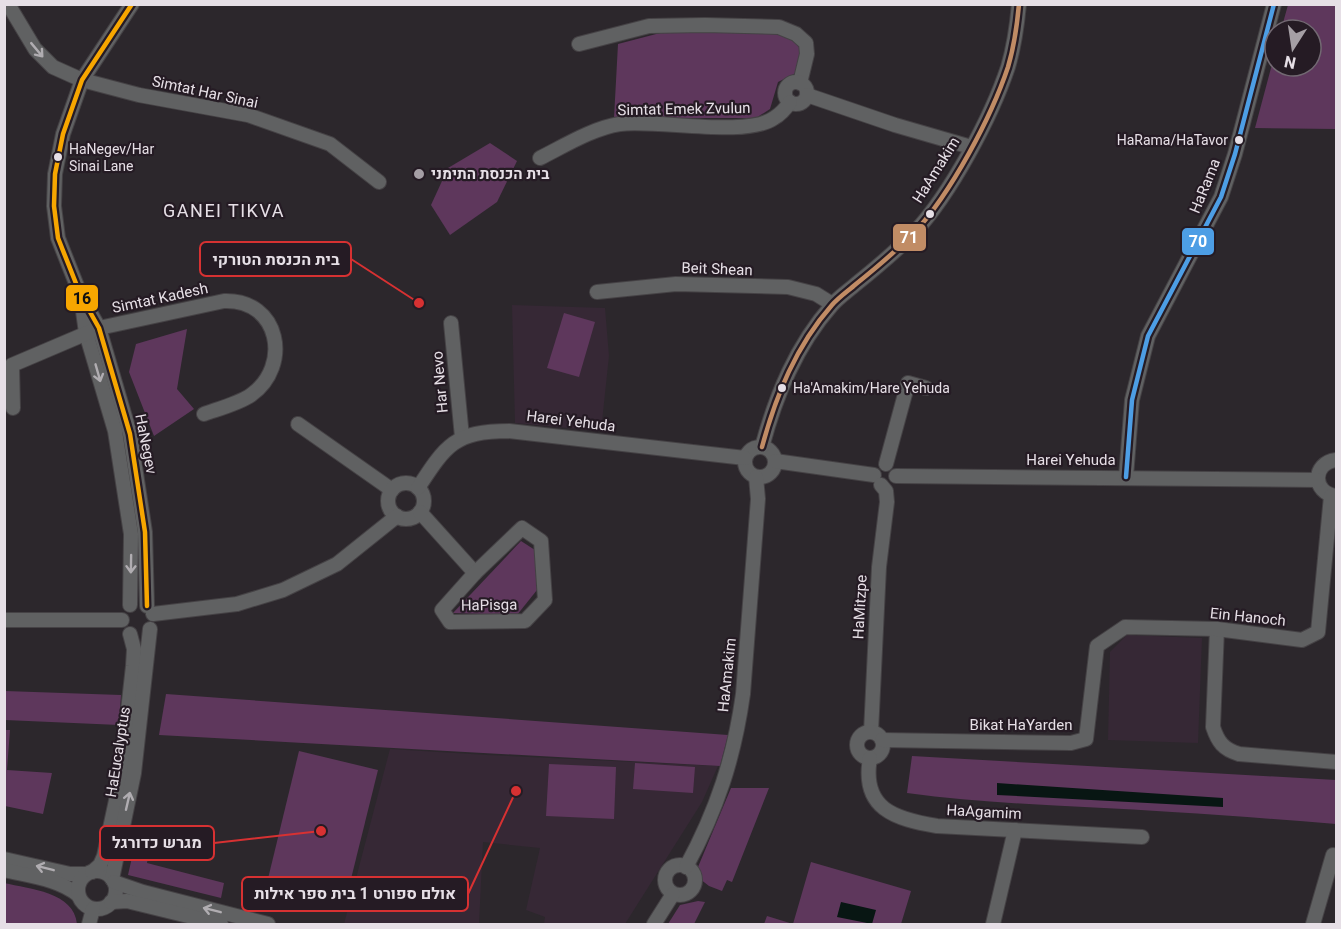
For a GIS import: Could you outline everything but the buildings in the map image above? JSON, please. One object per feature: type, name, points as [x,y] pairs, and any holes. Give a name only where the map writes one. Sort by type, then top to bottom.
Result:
[{"type":"street","name":"Simtat Har Sinai","points":[[8,4],[35,50],[54,67],[82,80],[139,95],[248,115],[330,144],[379,182]]},
{"type":"street","name":"HaNegev","points":[[132,4],[82,80],[63,134],[55,174],[54,206],[58,238],[130,434],[145,532],[150,610]]},
{"type":"street","name":"HaAmakim","points":[[762,447],[772,408],[784,378],[803,344],[832,304],[914,232],[945,192],[971,147],[998,92],[1008,66],[1016,34],[1019,4]]},
{"type":"street","name":"HaRama","points":[[1126,477],[1132,400],[1148,336],[1221,197],[1235,154],[1274,4]]},
{"type":"street","points":[[579,44],[649,26],[779,27],[796,34],[806,43],[803,89],[895,125],[971,147]]},
{"type":"street","name":"Simtat Emek Zvulun","points":[[540,158],[583,136],[620,124],[730,126],[761,124],[774,119],[790,102],[800,103],[803,89]]},
{"type":"street","name":"Beit Shean","points":[[597,292],[676,284],[789,287],[816,294],[832,304]]},
{"type":"street","name":"Simtat Kadesh","points":[[8,361],[93,330],[224,301],[235,300],[250,305],[263,314],[272,326],[275,340],[273,363],[268,376],[251,394],[204,414]]},
{"type":"street","name":"Har Nevo","points":[[451,323],[462,437]]},
{"type":"street","name":"HaNegev","points":[[93,330],[115,431],[131,534],[130,605]]},
{"type":"street","points":[[8,361],[13,408]]},
{"type":"street","points":[[886,464],[908,383],[926,388]]},
{"type":"street","points":[[298,424],[392,490]]},
{"type":"street","name":"Harei Yehuda","points":[[418,488],[444,450],[462,437],[485,431],[509,431],[745,458]]},
{"type":"street","points":[[762,447],[771,451],[775,461],[774,468],[770,474],[756,477],[748,471],[745,458],[752,449],[762,447]]},
{"type":"street","points":[[1334,496],[1322,489],[1318,480],[1323,464],[1329,460],[1336,460]]},
{"type":"street","points":[[775,461],[878,480],[887,486],[896,476],[894,469],[886,464],[879,466],[878,480]]},
{"type":"street","name":"Harei Yehuda","points":[[896,476],[1318,480]]},
{"type":"street","name":"HaAmakim","points":[[686,867],[706,830],[724,783],[739,722],[758,499],[756,477]]},
{"type":"street","name":"HaMitzpe","points":[[876,736],[879,567],[887,502],[886,491],[878,480]]},
{"type":"street","points":[[402,483],[418,488],[424,497],[420,512],[410,518],[397,516],[389,507],[389,495],[392,490],[402,483]]},
{"type":"street","name":"Ein Hanoch","points":[[1110,636],[1125,627],[1217,629],[1302,640],[1318,632],[1334,496]]},
{"type":"street","points":[[420,512],[475,573]]},
{"type":"street","points":[[150,610],[153,624],[150,629],[141,635],[130,634],[122,620],[124,610],[130,605],[137,603],[150,610],[237,604],[284,590],[337,564],[397,516]]},
{"type":"street","name":"HaPisga","points":[[522,528],[541,542],[545,600],[525,621],[450,622],[442,610],[475,573],[522,528]]},
{"type":"street","points":[[4,620],[122,620]]},
{"type":"street","name":"HaEucalyptus","points":[[113,880],[134,773],[150,629]]},
{"type":"street","points":[[1217,629],[1213,727],[1218,741],[1227,750],[1239,754],[1336,762]]},
{"type":"street","name":"HaEucalyptus","points":[[89,873],[100,865],[104,856],[120,782],[133,666],[134,649],[130,634]]},
{"type":"street","name":"Bikat HaYarden","points":[[876,736],[1071,744],[1086,739],[1097,646],[1110,636]]},
{"type":"street","points":[[861,735],[876,736],[882,748],[880,753],[870,758],[860,754],[857,745],[861,735]]},
{"type":"street","name":"HaAgamim","points":[[870,758],[867,775],[873,795],[890,814],[906,821],[937,826],[1142,837]]},
{"type":"street","points":[[993,924],[1015,830]]},
{"type":"street","points":[[1313,924],[1335,856]]},
{"type":"street","points":[[4,859],[70,874],[104,873],[113,880],[143,892],[268,924]]},
{"type":"street","points":[[675,866],[686,867],[692,870],[694,876],[693,888],[684,894],[673,894],[665,885],[667,872],[675,866]]},
{"type":"street","points":[[4,870],[58,883],[71,889],[82,903],[93,909],[102,909],[111,902],[116,891],[113,880]]},
{"type":"street","points":[[78,895],[79,883],[89,873]]},
{"type":"street","points":[[1320,900],[1336,882]]},
{"type":"street","points":[[654,924],[673,894]]},
{"type":"street","points":[[111,902],[127,901],[221,924]]},
{"type":"street","points":[[89,924],[93,909]]},
{"type":"shaded area","points":[[1288,5],[1336,5],[1336,129],[1255,128],[1268,78],[1323,78],[1323,18],[1284,18]]},
{"type":"shaded area","points":[[696,30],[779,33],[794,39],[801,50],[796,73],[778,82],[770,109],[756,118],[614,118],[618,44],[660,33]]},
{"type":"shaded area","points":[[490,143],[517,161],[497,202],[450,235],[431,205],[448,168]]},
{"type":"shaded area","points":[[512,305],[605,308],[609,356],[601,431],[515,423]]},
{"type":"shaded area","points":[[564,313],[595,322],[579,377],[547,368]]},
{"type":"shaded area","points":[[187,329],[177,389],[194,409],[154,436],[129,372],[136,344]]},
{"type":"shaded area","points":[[521,541],[535,550],[537,590],[517,615],[453,613]]},
{"type":"shaded area","points":[[1127,635],[1202,638],[1198,743],[1108,740],[1110,652]]},
{"type":"shaded area","points":[[5,691],[121,695],[119,725],[5,720]]},
{"type":"shaded area","points":[[166,694],[728,735],[720,766],[159,735]]},
{"type":"shaded area","points":[[4,730],[10,730],[7,770],[52,773],[43,814],[5,806]]},
{"type":"shaded area","points":[[390,749],[718,766],[702,802],[625,924],[544,924],[545,917],[526,910],[540,848],[483,842],[479,924],[344,924]]},
{"type":"shaded area","points":[[299,751],[378,770],[343,911],[265,891]]},
{"type":"shaded area","points":[[912,756],[1336,780],[1336,824],[1193,813],[1006,803],[907,793]]},
{"type":"shaded area","points":[[635,763],[695,767],[693,793],[633,789]]},
{"type":"shaded area","points":[[549,764],[616,767],[614,819],[546,816]]},
{"type":"shaded area","points":[[997,783],[1223,798],[1223,807],[997,795]]},
{"type":"shaded area","points":[[731,788],[769,788],[732,882],[727,880],[722,891],[709,886],[700,879],[698,867]]},
{"type":"shaded area","points":[[133,853],[148,857],[147,863],[224,883],[221,898],[128,875]]},
{"type":"shaded area","points":[[811,862],[911,891],[901,924],[793,924]]},
{"type":"shaded area","points":[[4,883],[38,890],[59,899],[74,913],[77,924],[5,924]]},
{"type":"shaded area","points":[[698,901],[705,902],[694,924],[668,924],[680,905]]},
{"type":"shaded area","points":[[841,902],[876,910],[872,924],[837,917]]},
{"type":"shaded area","points":[[767,916],[793,924],[764,924]]},
{"type":"transit line","name":"16","points":[[132,4],[82,80],[63,134],[55,174],[54,206],[58,238],[81,296],[99,328],[130,434],[145,532],[147,606]]},
{"type":"transit line","name":"71","points":[[762,447],[789,372],[819,321],[838,299],[914,233],[942,197],[969,154],[1008,67],[1019,4]]},
{"type":"transit line","name":"70","points":[[1126,477],[1132,400],[1148,336],[1221,197],[1235,154],[1274,4]]},
{"type":"place","name":"HaRama/HaTavor","points":[[1239,140]]},
{"type":"place","name":"HaNegev/Har Sinai Lane","points":[[58,157]]},
{"type":"place","name":"בית הכנסת התימני","points":[[419,174]]},
{"type":"place","name":"בית הכנסת הטורקי","points":[[419,303]]},
{"type":"place","name":"Ha'Amakim/Hare Yehuda","points":[[782,388]]},
{"type":"place","name":"אולם ספורט 1 בית ספר אילות","points":[[516,791]]},
{"type":"place","name":"מגרש כדורגל","points":[[321,831]]},
{"type":"district","name":"GANEI TIKVA","points":[[224,211]]}]
